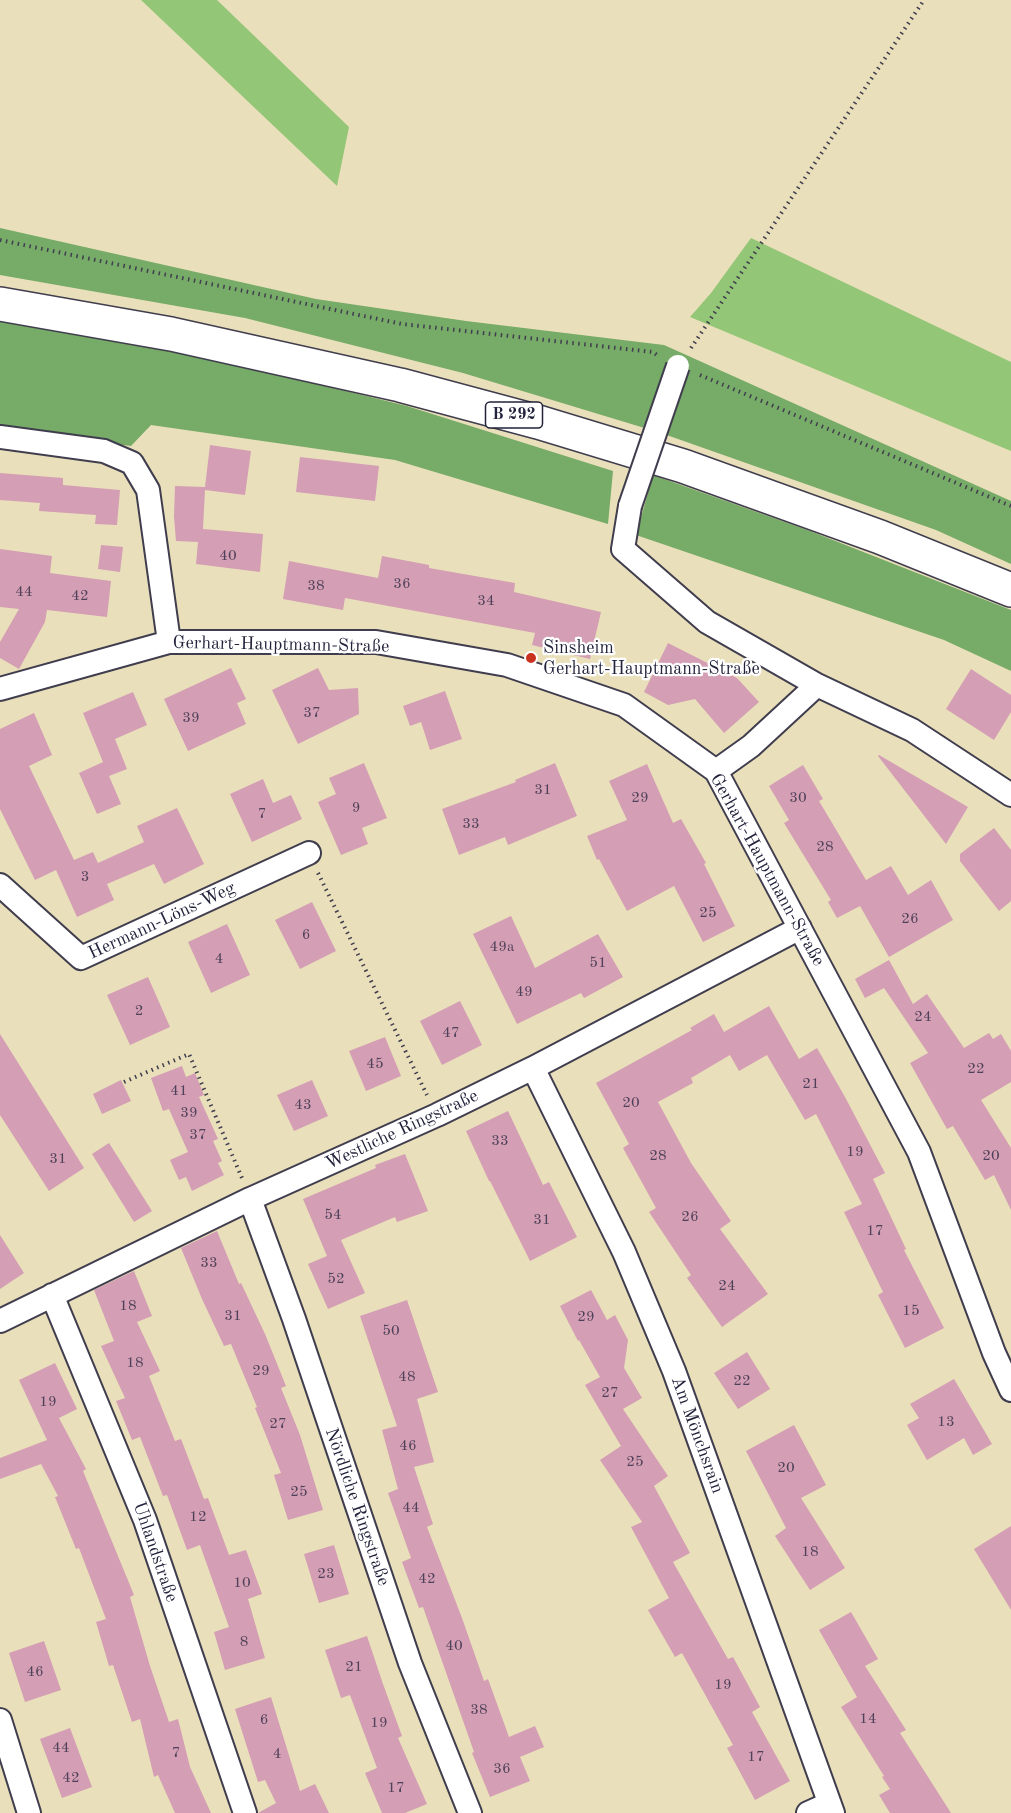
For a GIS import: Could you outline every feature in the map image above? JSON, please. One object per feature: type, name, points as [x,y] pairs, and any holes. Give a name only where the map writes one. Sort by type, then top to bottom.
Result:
[{"type":"highway","name":"B 292","points":[[0,304],[171,334],[400,385],[538,422],[683,466],[880,537],[1011,590]]},
{"type":"street","points":[[678,366],[630,506],[623,549],[707,622],[817,685],[912,730],[1011,795]]},
{"type":"street","points":[[0,437],[104,451],[132,464],[148,490],[169,642]]},
{"type":"street","name":"Gerhart-Hauptmann-Straße","points":[[0,689],[169,642],[376,642],[507,665],[624,705],[716,771],[919,1152],[1003,1349],[1011,1390]]},
{"type":"street","points":[[716,771],[752,746],[817,685]]},
{"type":"street","name":"Hermann-Löns-Weg","points":[[0,885],[81,958],[309,853]]},
{"type":"street","name":"Westliche Ringstraße","points":[[0,1321],[250,1199],[437,1115],[533,1068],[800,928]]},
{"type":"street","name":"Am Mönchsrain","points":[[533,1068],[624,1252],[674,1371],[823,1810]]},
{"type":"street","name":"Nördliche Ringstraße","points":[[250,1199],[294,1319],[410,1663],[470,1813]]},
{"type":"street","name":"Uhlandstraße","points":[[52,1295],[145,1520],[245,1813]]},
{"type":"street","points":[[0,1720],[29,1813]]},
{"type":"path","points":[[678,366],[924,0]]},
{"type":"path","points":[[0,240],[402,324],[653,352],[678,366],[1011,506]]},
{"type":"path","points":[[309,853],[437,1115]]},
{"type":"path","points":[[124,1082],[189,1053],[250,1199]]},
{"type":"green space","points":[[141,0],[217,0],[349,127],[337,186]]},
{"type":"green space","points":[[0,228],[316,299],[466,321],[664,345],[1011,501],[1011,564],[936,530],[661,433],[463,373],[245,318],[0,275]]},
{"type":"green space","points":[[751,238],[1011,362],[1011,451],[690,317],[711,293]]},
{"type":"green space","points":[[0,320],[187,352],[407,406],[613,471],[608,524],[395,460],[151,425],[131,446],[0,429]]},
{"type":"green space","points":[[653,475],[810,531],[1011,610],[1011,671],[944,640],[636,535]]},
{"type":"building","points":[[210,445],[251,451],[245,495],[205,490],[203,529],[263,534],[260,572],[196,564],[198,542],[176,541],[175,486],[205,487]]},
{"type":"building","points":[[300,457],[379,466],[375,501],[296,492]]},
{"type":"building","points":[[0,473],[63,478],[63,485],[120,490],[117,525],[95,524],[96,515],[39,511],[40,503],[0,500]]},
{"type":"building","points":[[101,545],[123,547],[120,572],[98,569]]},
{"type":"building","points":[[0,549],[52,556],[50,573],[111,581],[107,617],[47,610],[45,622],[19,669],[0,658],[0,642],[19,609],[0,607]]},
{"type":"building","points":[[382,556],[429,565],[429,568],[515,583],[514,592],[601,612],[590,659],[532,645],[535,633],[345,598],[343,610],[283,599],[289,561],[378,578]]},
{"type":"building","points":[[668,643],[737,678],[759,702],[724,733],[695,699],[668,705],[644,692]]},
{"type":"building","points":[[231,668],[246,699],[237,703],[246,724],[188,751],[164,699]]},
{"type":"building","points":[[318,668],[329,690],[358,688],[359,714],[298,744],[272,690]]},
{"type":"building","points":[[971,669],[1011,695],[1011,712],[994,740],[946,709]]},
{"type":"building","points":[[445,691],[462,739],[430,750],[421,722],[410,726],[403,706]]},
{"type":"building","points":[[133,692],[147,725],[115,739],[127,769],[109,776],[121,804],[97,814],[79,773],[103,762],[83,713]]},
{"type":"building","points":[[34,713],[52,755],[29,766],[74,860],[93,852],[98,863],[144,842],[137,826],[177,808],[204,864],[164,884],[154,864],[107,884],[114,900],[77,917],[56,870],[35,880],[0,809],[0,729]]},
{"type":"building","points":[[878,756],[968,807],[946,844]]},
{"type":"building","points":[[364,763],[387,818],[362,828],[368,844],[341,855],[318,802],[336,794],[329,778]]},
{"type":"building","points":[[555,763],[577,816],[508,845],[505,837],[459,855],[442,809],[516,782],[515,780]]},
{"type":"building","points":[[647,764],[673,823],[681,819],[706,863],[704,864],[735,926],[703,942],[674,886],[627,911],[599,859],[597,860],[587,836],[627,820],[609,781]]},
{"type":"building","points":[[803,765],[823,799],[819,801],[866,880],[891,866],[908,895],[931,880],[953,920],[889,957],[860,906],[837,918],[828,902],[831,900],[784,823],[789,820],[769,786]]},
{"type":"building","points":[[263,779],[273,803],[291,795],[302,819],[252,842],[230,794]]},
{"type":"building","points":[[994,828],[1011,850],[1011,901],[999,911],[960,861],[960,854]]},
{"type":"building","points":[[312,902],[336,951],[300,969],[275,920]]},
{"type":"building","points":[[511,916],[535,968],[598,934],[623,977],[584,998],[581,993],[517,1024],[473,934]]},
{"type":"building","points":[[227,924],[250,975],[211,993],[188,942]]},
{"type":"building","points":[[889,960],[913,1004],[927,994],[964,1048],[989,1033],[993,1039],[1001,1034],[1011,1051],[1011,1082],[981,1100],[1011,1148],[1011,1210],[994,1175],[985,1180],[953,1126],[947,1129],[910,1063],[928,1053],[884,988],[865,998],[855,979]]},
{"type":"building","points":[[148,977],[170,1027],[130,1045],[107,995]]},
{"type":"building","points":[[460,1001],[482,1045],[442,1065],[420,1021]]},
{"type":"building","points":[[769,1006],[799,1059],[817,1048],[885,1173],[873,1179],[906,1249],[904,1250],[944,1328],[905,1348],[878,1295],[883,1292],[844,1212],[862,1204],[816,1114],[805,1120],[767,1055],[739,1071],[730,1055],[691,1078],[693,1083],[658,1102],[691,1163],[731,1221],[720,1229],[768,1294],[722,1327],[687,1278],[691,1275],[649,1212],[656,1208],[623,1148],[629,1144],[596,1083],[692,1030],[690,1028],[714,1014],[724,1032]]},
{"type":"building","points":[[0,1034],[84,1168],[49,1191],[0,1115]]},
{"type":"building","points":[[385,1037],[401,1076],[366,1091],[349,1051]]},
{"type":"building","points":[[182,1066],[186,1077],[195,1073],[204,1095],[199,1097],[218,1139],[213,1141],[222,1161],[218,1163],[224,1175],[192,1191],[186,1177],[179,1180],[170,1160],[188,1152],[169,1109],[163,1111],[151,1078]]},
{"type":"building","points":[[121,1080],[131,1101],[102,1114],[93,1094]]},
{"type":"building","points":[[312,1080],[328,1116],[294,1131],[277,1095]]},
{"type":"building","points":[[508,1111],[543,1185],[549,1182],[577,1237],[530,1261],[466,1131]]},
{"type":"building","points":[[109,1143],[152,1211],[134,1222],[92,1154]]},
{"type":"building","points":[[405,1154],[428,1211],[397,1222],[395,1217],[341,1240],[365,1293],[328,1309],[308,1264],[327,1256],[303,1199],[376,1168],[375,1165]]},
{"type":"building","points":[[217,1231],[239,1284],[241,1283],[265,1334],[286,1386],[281,1388],[300,1435],[323,1510],[288,1520],[274,1475],[281,1473],[255,1408],[257,1407],[231,1344],[224,1346],[181,1248]]},
{"type":"building","points":[[0,1235],[24,1273],[0,1289]]},
{"type":"building","points":[[134,1271],[152,1316],[137,1322],[160,1371],[149,1376],[175,1441],[181,1439],[204,1499],[208,1498],[229,1555],[246,1550],[262,1594],[248,1599],[265,1658],[225,1670],[214,1632],[229,1627],[200,1545],[187,1550],[167,1495],[163,1496],[140,1437],[132,1440],[116,1401],[125,1398],[101,1346],[114,1341],[94,1290]]},
{"type":"building","points":[[591,1290],[607,1320],[615,1315],[628,1340],[624,1368],[642,1398],[623,1409],[668,1476],[654,1486],[690,1553],[673,1562],[728,1659],[733,1657],[760,1707],[752,1712],[790,1781],[755,1800],[727,1748],[733,1745],[682,1653],[675,1657],[648,1610],[669,1598],[631,1527],[642,1522],[600,1460],[621,1446],[585,1385],[600,1377],[560,1306]]},
{"type":"building","points":[[407,1300],[438,1392],[417,1399],[434,1462],[414,1467],[433,1524],[427,1527],[484,1681],[488,1679],[509,1737],[535,1726],[544,1747],[520,1757],[530,1781],[490,1797],[472,1753],[474,1752],[423,1607],[419,1608],[402,1562],[411,1558],[388,1493],[398,1489],[382,1430],[397,1426],[360,1316]]},
{"type":"building","points":[[747,1352],[770,1389],[738,1409],[714,1373]]},
{"type":"building","points":[[55,1363],[77,1409],[59,1418],[86,1469],[83,1471],[134,1595],[130,1597],[169,1722],[178,1719],[190,1767],[211,1813],[175,1813],[158,1775],[154,1777],[140,1719],[132,1722],[113,1665],[109,1666],[96,1622],[106,1619],[79,1548],[76,1549],[55,1497],[58,1496],[41,1464],[0,1479],[0,1458],[47,1440],[19,1380]]},
{"type":"building","points":[[954,1379],[992,1444],[973,1455],[964,1438],[927,1460],[907,1425],[919,1418],[910,1404]]},
{"type":"building","points":[[794,1425],[826,1485],[801,1498],[845,1568],[810,1590],[775,1536],[786,1528],[746,1451]]},
{"type":"building","points":[[1011,1526],[1011,1610],[974,1549]]},
{"type":"building","points":[[334,1545],[349,1594],[319,1603],[304,1554]]},
{"type":"building","points":[[851,1612],[878,1659],[865,1666],[906,1730],[900,1733],[951,1813],[890,1813],[879,1795],[890,1789],[841,1707],[857,1697],[819,1630]]},
{"type":"building","points":[[367,1636],[402,1736],[398,1738],[427,1804],[405,1813],[382,1813],[365,1773],[377,1768],[350,1695],[341,1698],[325,1650]]},
{"type":"building","points":[[44,1641],[61,1690],[25,1702],[9,1653]]},
{"type":"building","points":[[271,1697],[300,1791],[315,1784],[329,1813],[258,1813],[276,1803],[265,1780],[258,1782],[235,1709]]},
{"type":"building","points":[[70,1728],[92,1787],[62,1798],[40,1739]]},
{"type":"place","name":"Sinsheim Gerhart-Hauptmann-Straße","points":[[531,658]]}]
